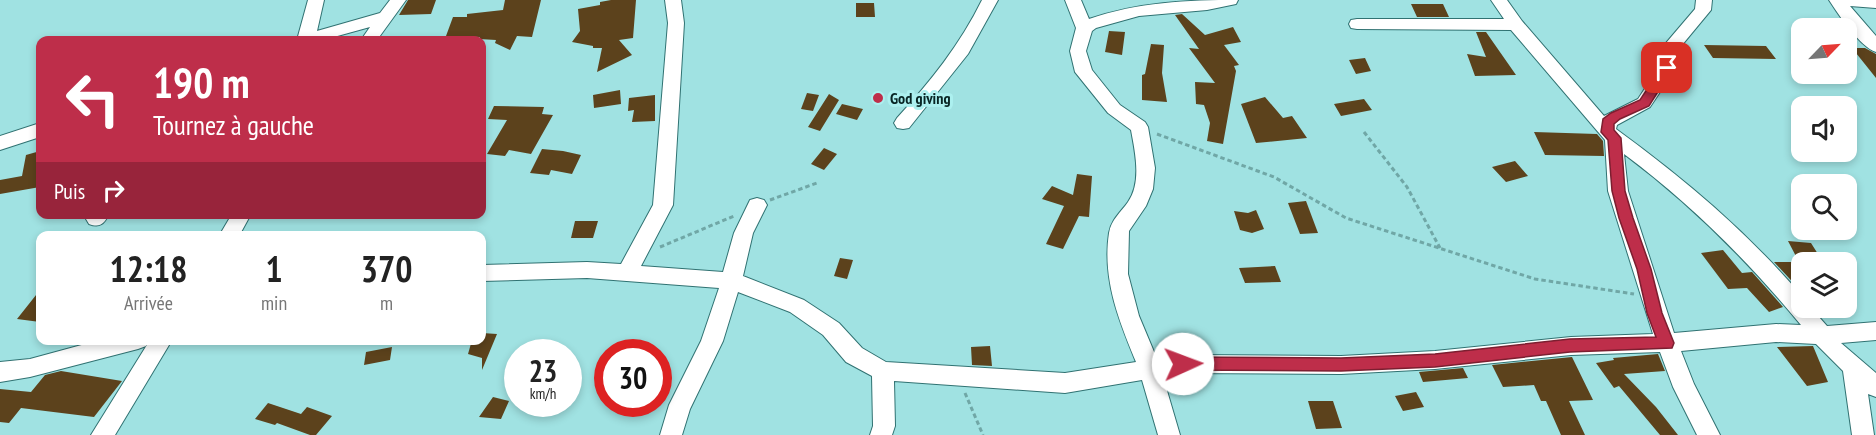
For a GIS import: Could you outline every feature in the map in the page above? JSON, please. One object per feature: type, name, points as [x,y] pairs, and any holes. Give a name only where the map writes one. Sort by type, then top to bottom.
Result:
[{"type":"street","points":[[307,36],[316,0]]},
{"type":"street","points":[[372,36],[398,0]]},
{"type":"street","points":[[632,265],[663,205],[676,23],[673,0]]},
{"type":"street","points":[[903,123],[945,76],[982,18],[990,0]]},
{"type":"street","points":[[1073,0],[1084,28],[1078,51],[1084,72],[1114,108],[1138,128],[1146,168],[1143,189],[1136,206],[1127,215],[1119,231],[1118,274],[1128,316],[1150,369],[1169,435]]},
{"type":"street","points":[[1084,28],[1139,10],[1214,6],[1230,0]]},
{"type":"street","points":[[1499,0],[1516,25],[1611,135],[1664,173],[1707,210],[1766,268],[1821,335],[1853,368],[1876,387]]},
{"type":"street","points":[[1704,0],[1703,10],[1674,43],[1667,68],[1644,103],[1608,122],[1618,191],[1634,245],[1644,269],[1650,296],[1684,387],[1709,435]]},
{"type":"street","points":[[1839,0],[1865,2]]},
{"type":"street","points":[[1839,0],[1860,30],[1876,46]]},
{"type":"street","points":[[320,36],[388,16]]},
{"type":"street","points":[[1357,24],[1516,25]]},
{"type":"street","points":[[0,143],[36,131]]},
{"type":"street","points":[[671,435],[678,406],[704,361],[732,281],[739,242],[749,217],[757,205]]},
{"type":"street","points":[[486,273],[587,270],[632,265],[732,281],[797,306],[831,329],[854,355],[882,371],[1065,383],[1183,364],[1212,362],[1341,365],[1435,360],[1570,346],[1666,343],[1776,333],[1821,335],[1876,331]]},
{"type":"street","points":[[0,372],[30,368],[119,345]]},
{"type":"street","points":[[102,435],[159,345]]},
{"type":"street","points":[[1853,368],[1863,435]]},
{"type":"street","points":[[881,435],[884,426],[882,371]]},
{"type":"path","points":[[1138,128],[1274,177],[1346,218],[1535,279],[1650,296]]},
{"type":"path","points":[[1364,132],[1387,158],[1426,214],[1440,248]]},
{"type":"path","points":[[632,265],[757,205],[817,183]]},
{"type":"path","points":[[957,375],[983,435]]},
{"type":"building","points":[[408,0],[436,0],[431,14],[399,15]]},
{"type":"building","points":[[505,0],[541,0],[532,37],[517,36],[510,50],[495,43],[496,40],[486,39],[486,36],[446,36],[453,17],[467,17],[467,14],[503,10]]},
{"type":"building","points":[[636,0],[633,38],[619,40],[632,55],[597,72],[602,48],[572,42],[580,31],[578,9],[600,5],[600,2]]},
{"type":"building","points":[[856,3],[874,3],[875,17],[856,17]]},
{"type":"building","points":[[1411,4],[1443,4],[1449,17],[1417,17]]},
{"type":"building","points":[[1182,14],[1205,35],[1233,27],[1241,42],[1224,45],[1239,65],[1234,66],[1236,71],[1223,144],[1207,141],[1210,123],[1204,105],[1196,104],[1195,82],[1215,83],[1189,48],[1199,49],[1175,15]]},
{"type":"building","points":[[1109,31],[1125,32],[1122,55],[1105,52]]},
{"type":"building","points":[[1476,32],[1486,32],[1516,75],[1475,76],[1467,54],[1486,57]]},
{"type":"building","points":[[1151,44],[1164,45],[1162,73],[1167,102],[1142,100],[1142,75],[1145,74]]},
{"type":"building","points":[[1704,45],[1766,46],[1776,59],[1713,58]]},
{"type":"building","points":[[1857,48],[1865,48],[1876,54],[1876,78],[1857,54]]},
{"type":"building","points":[[1365,58],[1371,71],[1356,74],[1349,60]]},
{"type":"building","points":[[620,90],[621,104],[594,108],[593,95]]},
{"type":"building","points":[[807,93],[819,95],[813,111],[801,109]]},
{"type":"building","points":[[829,94],[839,100],[820,131],[808,127]]},
{"type":"building","points":[[655,95],[655,121],[632,122],[634,110],[628,111],[629,98]]},
{"type":"building","points":[[1265,97],[1283,118],[1292,116],[1307,138],[1256,143],[1241,104]]},
{"type":"building","points":[[1364,99],[1372,110],[1341,116],[1334,104]]},
{"type":"building","points":[[842,104],[863,109],[857,120],[836,114]]},
{"type":"building","points":[[494,106],[544,107],[542,114],[553,115],[531,154],[509,150],[505,156],[487,154],[507,120],[488,119]]},
{"type":"building","points":[[1534,132],[1597,134],[1603,141],[1604,156],[1545,155]]},
{"type":"building","points":[[824,148],[837,154],[824,170],[811,164]]},
{"type":"building","points":[[542,149],[581,155],[572,174],[551,170],[549,175],[530,173]]},
{"type":"building","points":[[36,152],[36,188],[0,194],[0,180],[22,176],[26,155]]},
{"type":"building","points":[[1515,161],[1528,176],[1506,182],[1492,167]]},
{"type":"building","points":[[1077,174],[1092,176],[1089,217],[1079,216],[1063,249],[1046,244],[1064,206],[1042,199],[1052,186],[1073,195]]},
{"type":"building","points":[[1306,201],[1318,233],[1300,234],[1288,203]]},
{"type":"building","points":[[1256,210],[1264,229],[1252,233],[1240,230],[1234,211],[1248,213]]},
{"type":"building","points":[[575,221],[598,221],[593,238],[571,238]]},
{"type":"building","points":[[1788,241],[1811,243],[1817,252],[1794,252]]},
{"type":"building","points":[[1723,250],[1742,273],[1752,272],[1783,307],[1769,312],[1747,288],[1728,289],[1701,253]]},
{"type":"building","points":[[840,258],[853,260],[847,279],[834,276]]},
{"type":"building","points":[[1774,262],[1791,262],[1791,280]]},
{"type":"building","points":[[1275,266],[1281,282],[1245,283],[1239,268]]},
{"type":"building","points":[[36,295],[36,321],[17,319]]},
{"type":"building","points":[[486,333],[497,334],[482,370],[482,358],[468,354],[471,345],[486,345]]},
{"type":"building","points":[[990,346],[992,366],[972,365],[971,347]]},
{"type":"building","points":[[1813,346],[1828,382],[1807,386],[1777,347]]},
{"type":"building","points":[[392,347],[390,360],[364,365],[366,352]]},
{"type":"building","points":[[1658,354],[1665,371],[1624,374],[1656,407],[1678,435],[1660,435],[1619,386],[1614,388],[1596,363],[1614,360],[1613,358]]},
{"type":"building","points":[[1572,357],[1593,400],[1569,401],[1585,435],[1561,435],[1546,401],[1541,401],[1534,385],[1503,387],[1492,365]]},
{"type":"building","points":[[1463,368],[1468,378],[1423,382],[1419,372]]},
{"type":"building","points":[[61,371],[122,381],[94,417],[21,408],[9,423],[0,422],[0,389],[31,392],[45,375]]},
{"type":"building","points":[[1416,392],[1424,407],[1403,411],[1395,396]]},
{"type":"building","points":[[493,397],[504,400],[504,412],[501,419],[479,417]]},
{"type":"building","points":[[1308,401],[1333,401],[1342,428],[1316,429]]},
{"type":"building","points":[[268,403],[301,414],[307,407],[332,416],[316,435],[310,435],[277,423],[275,425],[255,419]]},
{"type":"place","name":"God giving","points":[[878,98]]},
{"type":"route","points":[[1183,364],[1212,362],[1341,365],[1435,360],[1570,346],[1666,343],[1654,313],[1644,269],[1634,245],[1618,191],[1614,138],[1607,132],[1608,122],[1644,103],[1667,68]]}]
